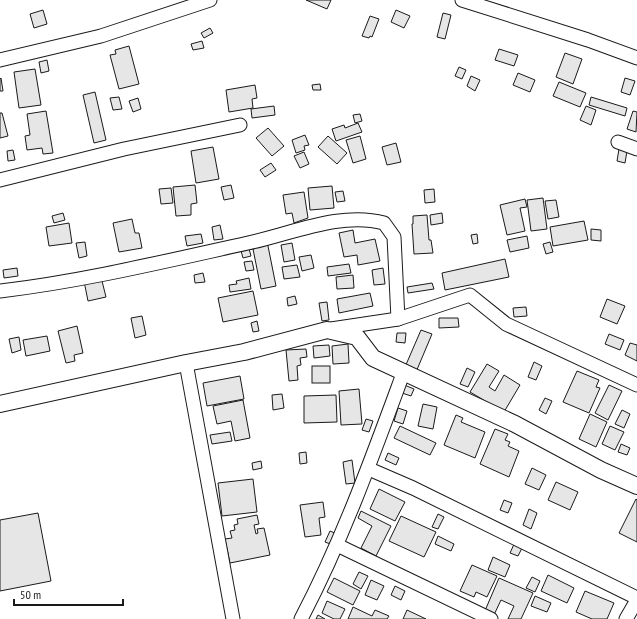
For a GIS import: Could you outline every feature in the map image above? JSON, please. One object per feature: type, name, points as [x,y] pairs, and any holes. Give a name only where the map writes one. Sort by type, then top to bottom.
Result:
[{"type":"street","points":[[0,60],[101,36],[210,0]]},
{"type":"street","points":[[462,0],[588,40],[637,58]]},
{"type":"street","points":[[0,180],[124,149],[240,125]]},
{"type":"street","points":[[618,142],[637,149]]},
{"type":"street","points":[[0,291],[112,273],[343,220],[368,219],[384,223],[394,237],[398,319]]},
{"type":"street","points":[[0,404],[186,363],[244,352],[327,330],[398,319],[470,295],[506,324],[637,385]]},
{"type":"street","points":[[327,330],[357,337],[373,358],[404,371],[515,424],[601,470],[637,486]]},
{"type":"street","points":[[186,363],[233,619]]},
{"type":"street","points":[[301,619],[337,545],[368,469],[404,371]]},
{"type":"street","points":[[368,469],[413,488],[637,599],[626,619]]},
{"type":"street","points":[[337,545],[491,619]]},
{"type":"building","points":[[306,0],[331,0],[327,9]]},
{"type":"building","points":[[43,10],[47,24],[34,28],[30,14]]},
{"type":"building","points":[[396,10],[410,16],[404,28],[391,22]]},
{"type":"building","points":[[443,13],[451,15],[445,39],[437,37]]},
{"type":"building","points":[[370,16],[379,19],[372,37],[370,36],[369,38],[362,36]]},
{"type":"building","points":[[210,28],[213,33],[204,38],[201,33]]},
{"type":"building","points":[[202,41],[204,48],[193,50],[191,44]]},
{"type":"building","points":[[129,46],[139,84],[119,89],[110,55],[116,54],[115,50]]},
{"type":"building","points":[[499,49],[518,55],[514,66],[495,60]]},
{"type":"building","points":[[565,53],[582,59],[573,84],[556,77]]},
{"type":"building","points":[[47,60],[49,71],[41,73],[39,62]]},
{"type":"building","points":[[459,67],[466,70],[462,79],[455,76]]},
{"type":"building","points":[[35,69],[41,105],[19,108],[14,72]]},
{"type":"building","points":[[518,73],[535,80],[530,92],[513,85]]},
{"type":"building","points":[[471,76],[480,80],[475,91],[467,86]]},
{"type":"building","points":[[1,78],[3,91],[0,91]]},
{"type":"building","points":[[625,78],[635,81],[630,95],[621,92]]},
{"type":"building","points":[[559,82],[586,93],[580,107],[553,96]]},
{"type":"building","points":[[320,84],[321,90],[313,90],[312,85]]},
{"type":"building","points":[[255,85],[257,98],[252,99],[253,108],[229,112],[226,90]]},
{"type":"building","points":[[95,92],[106,140],[94,143],[83,95]]},
{"type":"building","points":[[119,97],[122,109],[113,110],[110,98]]},
{"type":"building","points":[[591,97],[627,108],[625,116],[589,105]]},
{"type":"building","points":[[138,98],[141,109],[133,112],[129,101]]},
{"type":"building","points":[[274,106],[275,115],[252,118],[251,109]]},
{"type":"building","points":[[586,106],[596,110],[591,125],[580,120]]},
{"type":"building","points":[[46,111],[53,153],[43,154],[42,148],[27,150],[25,136],[30,135],[27,114]]},
{"type":"building","points":[[633,111],[637,112],[636,132],[627,129]]},
{"type":"building","points":[[0,113],[2,113],[8,136],[0,138]]},
{"type":"building","points":[[360,114],[362,121],[355,123],[353,115]]},
{"type":"building","points":[[358,123],[362,132],[336,141],[332,129],[344,125],[345,128]]},
{"type":"building","points":[[268,128],[284,146],[272,156],[256,138]]},
{"type":"building","points":[[305,135],[309,145],[304,146],[305,150],[296,153],[292,140]]},
{"type":"building","points":[[328,136],[347,153],[337,164],[318,147]]},
{"type":"building","points":[[360,136],[366,159],[353,163],[346,140]]},
{"type":"building","points":[[396,143],[401,162],[387,165],[382,147]]},
{"type":"building","points":[[213,147],[219,179],[196,183],[191,151]]},
{"type":"building","points":[[619,149],[627,151],[625,163],[617,161]]},
{"type":"building","points":[[13,150],[15,160],[8,161],[7,151]]},
{"type":"building","points":[[304,152],[309,164],[300,168],[294,156]]},
{"type":"building","points":[[271,163],[276,170],[265,177],[260,170]]},
{"type":"building","points":[[195,185],[197,203],[191,204],[191,215],[176,216],[173,187]]},
{"type":"building","points":[[231,185],[234,198],[224,200],[221,187]]},
{"type":"building","points":[[332,186],[334,208],[310,210],[308,188]]},
{"type":"building","points":[[171,188],[173,203],[161,204],[159,189]]},
{"type":"building","points":[[434,189],[435,202],[425,203],[424,190]]},
{"type":"building","points":[[343,191],[345,201],[337,202],[335,192]]},
{"type":"building","points":[[304,192],[308,218],[294,223],[292,213],[286,214],[283,195]]},
{"type":"building","points":[[543,198],[547,229],[531,231],[527,200]]},
{"type":"building","points":[[525,199],[527,207],[520,208],[525,231],[507,235],[500,205]]},
{"type":"building","points":[[556,200],[559,217],[548,219],[545,201]]},
{"type":"building","points":[[63,213],[65,220],[54,223],[52,216]]},
{"type":"building","points":[[442,213],[443,223],[431,225],[430,215]]},
{"type":"building","points":[[427,215],[429,240],[431,240],[433,253],[414,254],[412,224],[413,216]]},
{"type":"building","points":[[132,219],[135,233],[139,233],[142,248],[119,252],[113,223]]},
{"type":"building","points":[[584,221],[588,240],[553,246],[550,227]]},
{"type":"building","points":[[69,223],[72,243],[49,246],[46,227]]},
{"type":"building","points":[[220,225],[223,239],[214,240],[212,227]]},
{"type":"building","points":[[591,229],[601,230],[601,241],[591,240]]},
{"type":"building","points":[[353,230],[355,243],[375,239],[380,261],[358,265],[357,255],[344,257],[339,233]]},
{"type":"building","points":[[201,234],[203,243],[187,246],[185,236]]},
{"type":"building","points":[[477,234],[478,243],[473,244],[471,235]]},
{"type":"building","points":[[527,236],[529,248],[510,252],[507,240]]},
{"type":"building","points":[[267,241],[276,286],[261,289],[252,244]]},
{"type":"building","points":[[85,242],[87,256],[79,258],[76,243]]},
{"type":"building","points":[[550,242],[553,252],[546,254],[543,244]]},
{"type":"building","points":[[292,243],[295,260],[284,262],[281,245]]},
{"type":"building","points":[[248,245],[251,256],[243,258],[240,247]]},
{"type":"building","points":[[311,255],[314,268],[302,271],[299,257]]},
{"type":"building","points":[[505,259],[509,277],[445,290],[442,273]]},
{"type":"building","points":[[252,261],[254,270],[246,271],[244,262]]},
{"type":"building","points":[[349,264],[351,273],[328,276],[327,267]]},
{"type":"building","points":[[297,265],[300,277],[284,279],[282,267]]},
{"type":"building","points":[[17,268],[18,276],[4,278],[3,270]]},
{"type":"building","points":[[383,268],[385,284],[374,285],[372,270]]},
{"type":"building","points":[[203,273],[205,282],[195,283],[194,275]]},
{"type":"building","points":[[353,275],[354,288],[337,289],[336,277]]},
{"type":"building","points":[[101,277],[106,297],[88,301],[84,281]]},
{"type":"building","points":[[249,278],[251,289],[230,292],[229,285],[237,284],[236,281]]},
{"type":"building","points":[[432,283],[434,289],[408,293],[407,287]]},
{"type":"building","points":[[253,291],[258,315],[223,322],[218,298]]},
{"type":"building","points":[[370,293],[373,306],[339,313],[337,299]]},
{"type":"building","points":[[295,296],[297,304],[288,306],[287,298]]},
{"type":"building","points":[[607,299],[625,306],[617,324],[600,317]]},
{"type":"building","points":[[327,302],[329,320],[322,321],[319,303]]},
{"type":"building","points":[[526,307],[527,316],[514,317],[513,308]]},
{"type":"building","points":[[142,316],[146,335],[135,338],[131,318]]},
{"type":"building","points":[[439,318],[458,318],[459,327],[439,328]]},
{"type":"building","points":[[257,321],[259,331],[253,332],[251,323]]},
{"type":"building","points":[[77,326],[83,353],[74,355],[75,361],[66,363],[58,331]]},
{"type":"building","points":[[421,330],[432,334],[416,372],[405,367]]},
{"type":"building","points":[[397,333],[406,333],[405,343],[396,342]]},
{"type":"building","points":[[609,334],[624,340],[620,350],[605,344]]},
{"type":"building","points":[[47,336],[50,351],[26,356],[23,340]]},
{"type":"building","points":[[19,337],[21,350],[12,353],[9,339]]},
{"type":"building","points":[[630,343],[637,345],[637,361],[625,355]]},
{"type":"building","points":[[348,344],[349,363],[333,364],[332,346]]},
{"type":"building","points":[[329,345],[330,356],[314,358],[313,346]]},
{"type":"building","points":[[306,349],[307,357],[300,358],[301,365],[297,366],[298,380],[289,381],[286,350]]},
{"type":"building","points":[[534,362],[542,366],[536,380],[528,377]]},
{"type":"building","points":[[487,364],[499,371],[489,387],[495,391],[504,375],[520,385],[504,412],[470,392]]},
{"type":"building","points":[[312,366],[330,366],[330,383],[312,383]]},
{"type":"building","points":[[467,368],[475,372],[468,387],[460,384]]},
{"type":"building","points":[[577,371],[599,380],[596,387],[600,388],[589,413],[563,402]]},
{"type":"building","points":[[240,376],[244,399],[207,406],[203,383]]},
{"type":"building","points":[[402,384],[414,389],[411,396],[399,392]]},
{"type":"building","points":[[609,385],[622,391],[608,420],[595,413]]},
{"type":"building","points":[[359,389],[362,424],[341,425],[339,391]]},
{"type":"building","points":[[282,394],[284,408],[273,410],[272,395]]},
{"type":"building","points":[[336,395],[337,422],[304,423],[304,396]]},
{"type":"building","points":[[545,398],[552,401],[546,414],[539,410]]},
{"type":"building","points":[[243,400],[250,438],[235,441],[231,421],[217,424],[213,406]]},
{"type":"building","points":[[423,404],[437,407],[433,429],[418,426]]},
{"type":"building","points":[[398,408],[407,411],[403,424],[394,421]]},
{"type":"building","points":[[622,410],[630,414],[624,428],[615,424]]},
{"type":"building","points":[[590,414],[607,422],[596,447],[579,439]]},
{"type":"building","points":[[456,415],[463,418],[461,422],[485,432],[475,458],[444,445]]},
{"type":"building","points":[[366,419],[373,421],[369,432],[362,430]]},
{"type":"building","points":[[400,426],[436,443],[430,455],[394,438]]},
{"type":"building","points":[[610,426],[624,432],[615,450],[602,444]]},
{"type":"building","points":[[495,429],[508,434],[505,440],[510,442],[508,446],[519,451],[509,477],[480,464]]},
{"type":"building","points":[[230,432],[232,441],[212,444],[210,435]]},
{"type":"building","points":[[621,444],[630,448],[627,455],[618,452]]},
{"type":"building","points":[[306,452],[307,463],[300,464],[299,453]]},
{"type":"building","points":[[388,453],[399,458],[396,465],[385,460]]},
{"type":"building","points":[[352,460],[355,483],[346,484],[343,462]]},
{"type":"building","points":[[261,461],[262,468],[253,470],[252,463]]},
{"type":"building","points":[[532,468],[546,475],[539,490],[525,484]]},
{"type":"building","points":[[253,479],[257,512],[222,516],[218,483]]},
{"type":"building","points":[[556,482],[578,492],[570,510],[548,500]]},
{"type":"building","points":[[379,489],[405,502],[395,521],[370,509]]},
{"type":"building","points":[[636,499],[637,500],[637,542],[619,533]]},
{"type":"building","points":[[504,500],[512,503],[508,513],[500,510]]},
{"type":"building","points":[[323,502],[325,517],[319,518],[321,535],[305,537],[300,505]]},
{"type":"building","points":[[529,509],[537,513],[531,529],[523,525]]},
{"type":"building","points":[[361,511],[391,526],[376,556],[361,548],[372,526],[358,518]]},
{"type":"building","points":[[38,513],[51,581],[0,591],[0,520]]},
{"type":"building","points":[[438,514],[444,517],[438,529],[432,527]]},
{"type":"building","points":[[257,515],[259,524],[254,525],[256,534],[258,533],[257,529],[264,528],[270,555],[230,563],[225,539],[232,538],[230,531],[235,530],[234,525],[238,524],[237,519]]},
{"type":"building","points":[[401,516],[436,532],[424,557],[389,541]]},
{"type":"building","points":[[330,531],[337,534],[333,545],[325,542]]},
{"type":"building","points":[[438,536],[454,544],[451,551],[435,544]]},
{"type":"building","points":[[515,542],[523,546],[518,556],[510,553]]},
{"type":"building","points":[[493,557],[510,565],[505,577],[488,570]]},
{"type":"building","points":[[472,565],[497,576],[487,597],[476,592],[474,597],[460,591]]},
{"type":"building","points":[[359,572],[368,576],[361,589],[353,584]]},
{"type":"building","points":[[548,575],[574,588],[567,603],[541,591]]},
{"type":"building","points":[[532,577],[540,581],[535,592],[526,588]]},
{"type":"building","points":[[334,578],[360,591],[353,605],[327,592]]},
{"type":"building","points":[[499,578],[533,593],[521,619],[508,619],[514,606],[501,600],[493,617],[484,613]]},
{"type":"building","points":[[371,580],[384,586],[377,600],[365,595]]},
{"type":"building","points":[[395,586],[405,591],[401,600],[391,595]]},
{"type":"building","points":[[585,591],[614,603],[607,619],[592,619],[576,612]]},
{"type":"building","points":[[535,596],[551,603],[547,612],[531,606]]},
{"type":"building","points":[[327,601],[345,609],[340,619],[334,619],[322,613]]},
{"type":"building","points":[[353,607],[372,616],[375,610],[389,616],[387,619],[348,619]]},
{"type":"building","points":[[407,610],[426,619],[403,619]]},
{"type":"building","points":[[318,615],[325,619],[316,619]]}]
